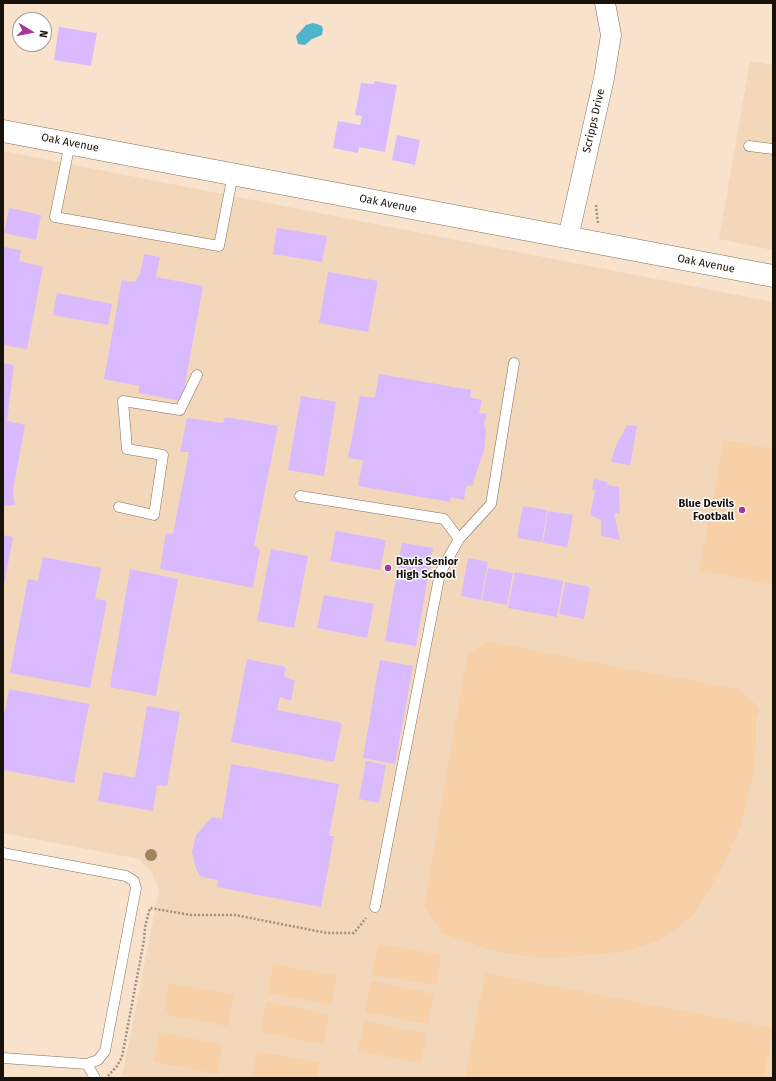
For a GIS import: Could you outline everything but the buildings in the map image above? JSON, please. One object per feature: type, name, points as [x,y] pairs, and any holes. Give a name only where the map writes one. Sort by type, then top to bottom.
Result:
[{"type":"street","name":"Scripps Drive","points":[[568,238],[604,78],[611,35],[605,3]]},
{"type":"street","name":"Oak Avenue","points":[[3,131],[773,276]]},
{"type":"lane","points":[[70,143],[55,217],[219,246],[233,174]]},
{"type":"lane","points":[[749,146],[773,149]]},
{"type":"lane","points":[[375,907],[440,573],[459,539],[491,504],[514,363]]},
{"type":"lane","points":[[119,507],[154,515],[163,455],[127,448],[123,401],[180,410],[197,375]]},
{"type":"lane","points":[[300,496],[444,519],[459,539]]},
{"type":"lane","points":[[3,852],[126,876],[134,881],[136,888],[105,1051],[98,1060],[87,1064],[3,1058]]},
{"type":"lane","points":[[87,1064],[96,1078]]},
{"type":"path","points":[[104,1078],[117,1066],[122,1057],[144,940],[145,927],[150,908],[191,915],[235,915],[327,933],[354,933],[375,907]]},
{"type":"shaded area","points":[[750,61],[773,65],[773,250],[719,239]]},
{"type":"shaded area","name":"Davis Senior High School","points":[[3,151],[773,302],[773,1078],[122,1078],[159,890],[152,872],[139,859],[3,833]]},
{"type":"shaded area","name":"Blue Devils Football","points":[[724,440],[773,449],[773,585],[699,570]]},
{"type":"shaded area","points":[[488,641],[616,667],[739,689],[760,709],[756,717],[756,744],[753,776],[741,826],[721,869],[693,916],[661,940],[627,951],[551,958],[525,956],[494,951],[442,933],[424,907],[467,655]]},
{"type":"shaded area","points":[[378,944],[441,955],[436,985],[372,974]]},
{"type":"shaded area","points":[[273,964],[337,976],[332,1005],[268,993]]},
{"type":"shaded area","points":[[485,973],[773,1028],[764,1078],[465,1078]]},
{"type":"shaded area","points":[[371,981],[434,994],[428,1024],[365,1012]]},
{"type":"shaded area","points":[[169,983],[234,995],[228,1026],[164,1014]]},
{"type":"shaded area","points":[[266,1002],[329,1014],[324,1044],[260,1032]]},
{"type":"shaded area","points":[[364,1021],[427,1034],[421,1063],[358,1051]]},
{"type":"shaded area","points":[[160,1032],[223,1045],[218,1074],[154,1062]]},
{"type":"shaded area","points":[[257,1051],[320,1063],[317,1078],[252,1078]]},
{"type":"water","points":[[313,23],[322,26],[322,35],[312,39],[305,45],[298,44],[296,36],[306,25]]},
{"type":"place","name":"Blue Devils Football","points":[[742,510]]},
{"type":"place","name":"Davis Senior High School","points":[[388,568]]}]
